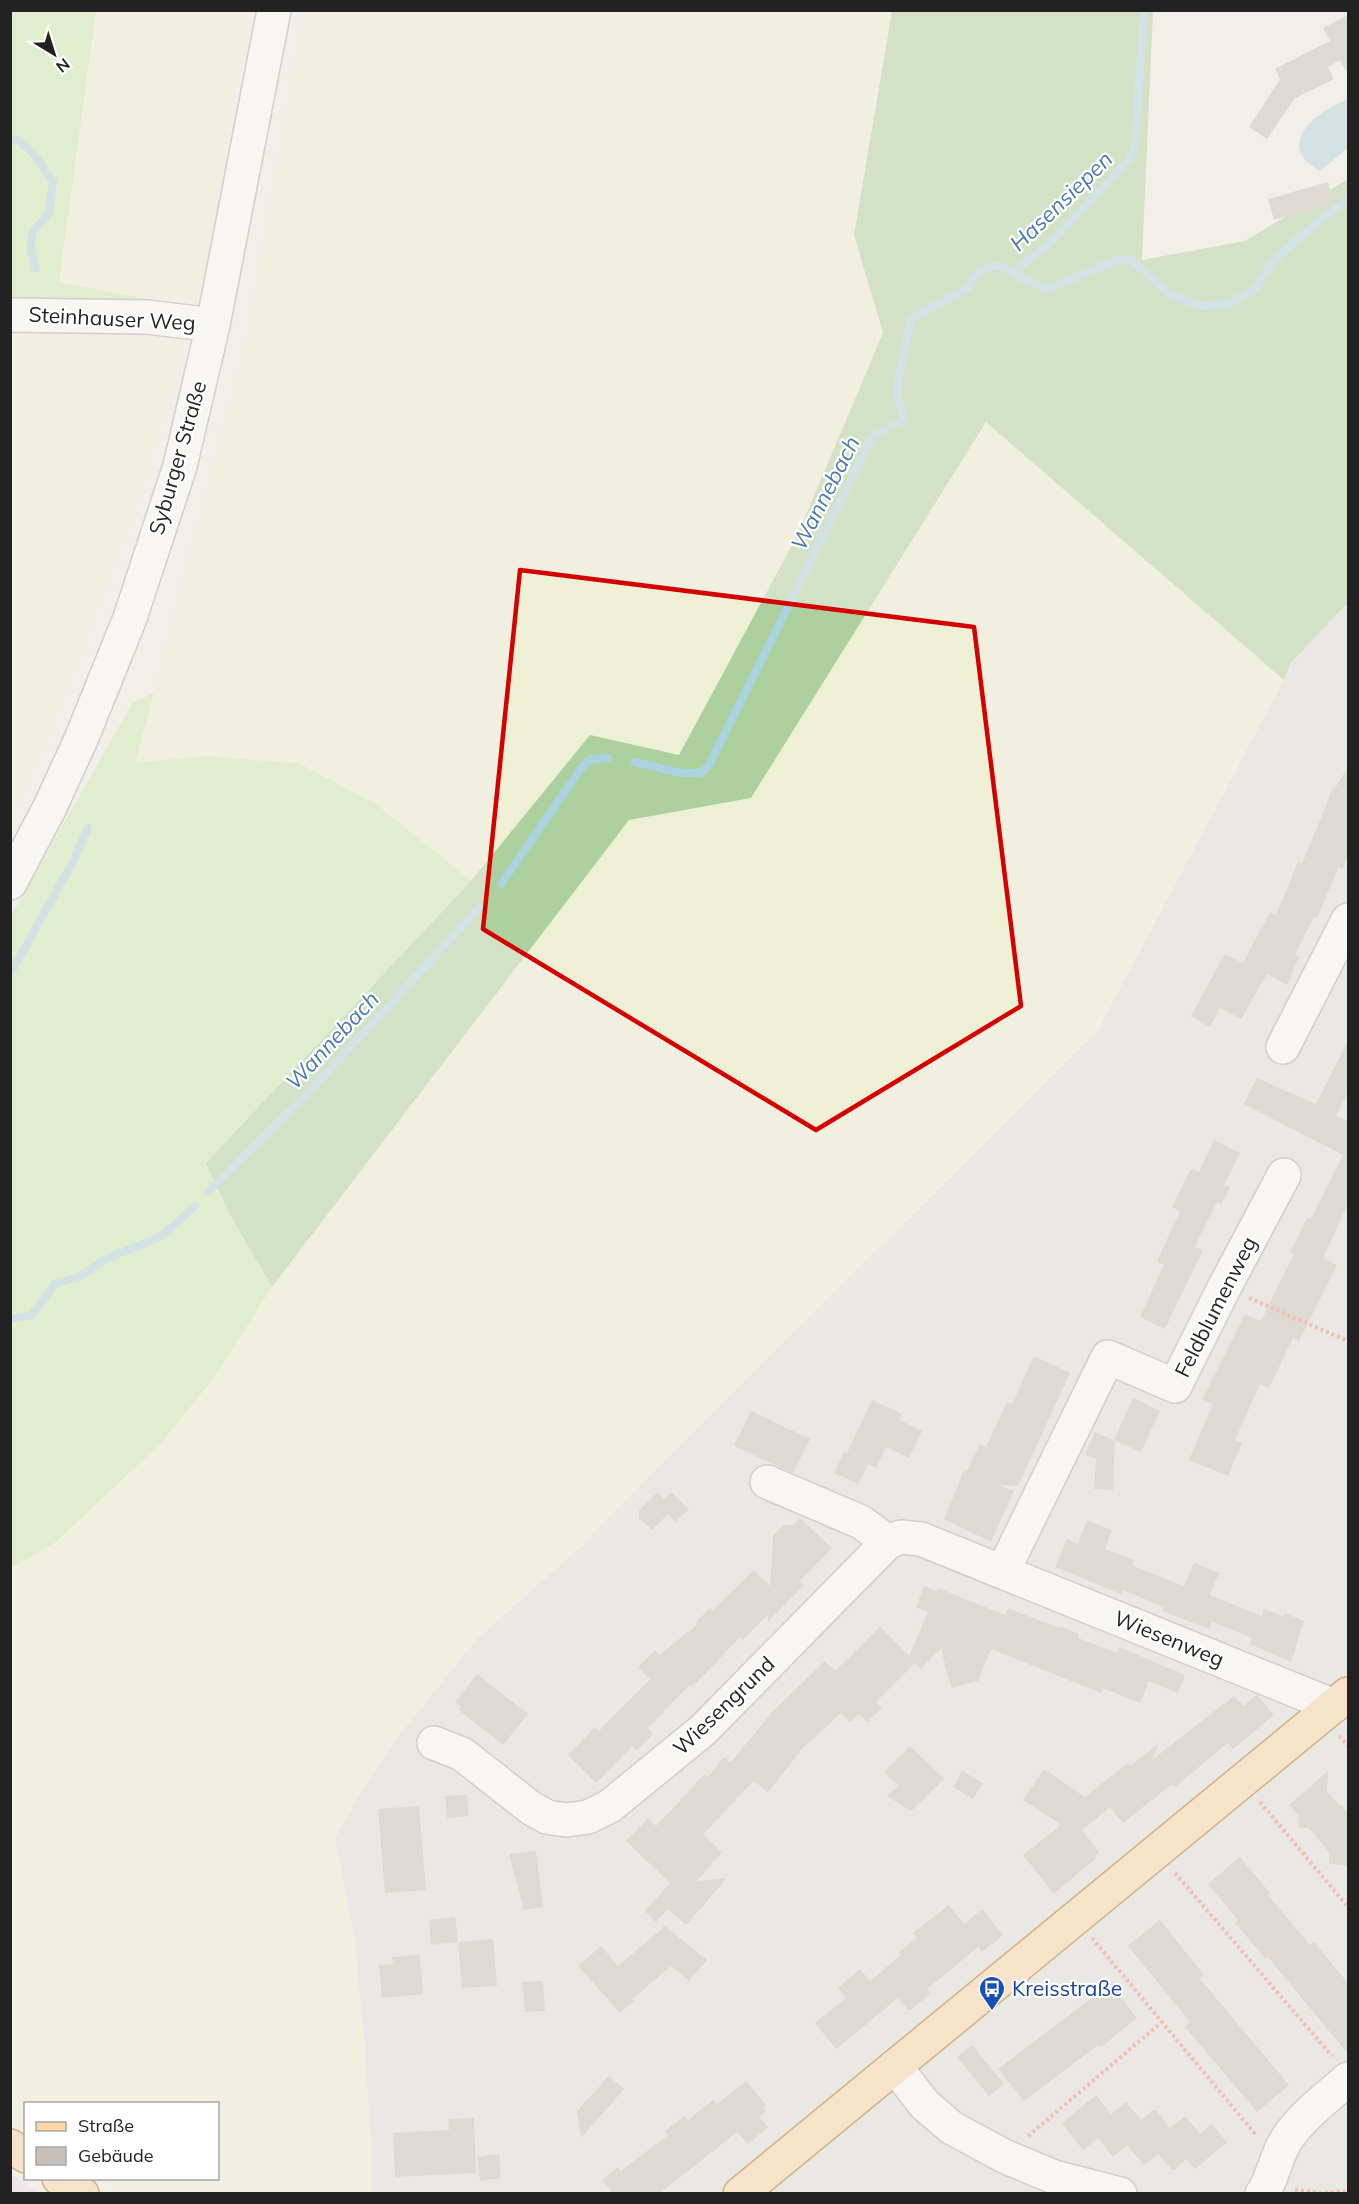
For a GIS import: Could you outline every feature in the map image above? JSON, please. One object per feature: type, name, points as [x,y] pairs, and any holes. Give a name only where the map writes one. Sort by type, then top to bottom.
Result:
[{"type":"main road","points":[[740,2193],[1341,1700]]},
{"type":"main road","points":[[10,2146],[24,2155]]},
{"type":"main road","points":[[62,2180],[82,2193]]},
{"type":"street","name":"Syburger Straße","points":[[10,883],[50,807],[82,737],[130,618],[180,466],[213,325],[274,10]]},
{"type":"street","name":"Steinhauser Weg","points":[[10,315],[147,317],[213,325]]},
{"type":"street","points":[[1283,1047],[1348,920]]},
{"type":"street","name":"Feldblumenweg","points":[[1003,1571],[1108,1356],[1175,1386],[1284,1175]]},
{"type":"street","points":[[767,1482],[861,1522],[888,1542],[901,1537],[921,1539],[1003,1571]]},
{"type":"street","name":"Wiesengrund","points":[[434,1743],[462,1754],[531,1808],[547,1817],[566,1820],[588,1817],[610,1806],[703,1730],[888,1542]]},
{"type":"street","name":"Wiesenweg","points":[[1003,1571],[1341,1700]]},
{"type":"street","points":[[895,2066],[924,2104],[952,2128],[1004,2156],[1054,2177],[1120,2193]]},
{"type":"street","points":[[1268,2179],[1286,2140],[1344,2075]]},
{"type":"path","points":[[1224,1288],[1348,1341]]},
{"type":"path","points":[[1242,1781],[1348,1907]]},
{"type":"path","points":[[1157,1851],[1344,2075]]},
{"type":"path","points":[[1076,1918],[1162,2022],[1268,2179],[1321,2193],[1348,2191]]},
{"type":"path","points":[[1004,2156],[1162,2022]]},
{"type":"highlighted area","points":[[520,570],[974,627],[1021,1006],[816,1130],[483,929]]},
{"type":"shaded area","points":[[1348,603],[1348,2193],[371,2193],[371,2146],[364,2037],[335,1838],[363,1788],[396,1739],[475,1641],[576,1551],[675,1450],[1284,680],[1290,662]]},
{"type":"shaded area","points":[[11,2174],[40,2193],[11,2193]]},
{"type":"green space","points":[[10,11],[96,11],[59,282],[146,299],[97,306],[11,301]]},
{"type":"green space","points":[[96,11],[249,11],[202,297],[178,301],[146,299],[59,282]]},
{"type":"green space","points":[[304,11],[891,11],[852,237],[883,333],[797,536],[679,756],[590,735],[471,881],[376,804],[135,763],[246,344]]},
{"type":"green space","points":[[892,11],[1153,11],[1142,260],[1245,241],[1348,179],[1348,603],[1291,662],[1284,680],[986,422],[751,798],[629,820],[272,1287],[230,1215],[206,1163],[471,881],[590,735],[679,755],[797,536],[883,333],[854,235]]},
{"type":"green space","points":[[11,330],[149,335],[184,342],[138,498],[69,681],[27,783],[11,814]]},
{"type":"green space","points":[[986,421],[1284,680],[1097,1032],[576,1551],[475,1641],[396,1739],[363,1788],[335,1838],[354,1936],[364,2037],[371,2146],[371,2193],[126,2193],[103,2180],[219,2180],[219,2102],[24,2102],[24,2127],[11,2118],[10,1568],[56,1542],[161,1443],[213,1379],[272,1287],[629,819],[751,798]]},
{"type":"green space","points":[[154,693],[135,763],[207,756],[300,764],[376,804],[471,881],[207,1163],[230,1215],[272,1287],[213,1379],[161,1443],[56,1542],[11,1568],[11,916],[133,702]]},
{"type":"water","points":[[1348,99],[1348,148],[1320,171],[1305,160],[1300,150],[1300,140],[1304,131],[1320,114]]},
{"type":"building","points":[[1348,15],[1348,75],[1340,60],[1328,67],[1334,79],[1295,98],[1267,139],[1249,127],[1280,79],[1275,69],[1330,41],[1323,28]]},
{"type":"building","points":[[1328,182],[1334,203],[1274,220],[1268,199]]},
{"type":"building","points":[[1348,767],[1348,855],[1343,869],[1339,867],[1317,918],[1314,916],[1295,955],[1299,957],[1287,985],[1267,974],[1241,1019],[1220,1008],[1210,1027],[1191,1016],[1225,954],[1243,963],[1270,912],[1276,915],[1298,862],[1302,864],[1333,788]]},
{"type":"building","points":[[1348,1041],[1348,1092],[1336,1116],[1348,1121],[1348,1204],[1323,1258],[1337,1265],[1299,1341],[1293,1338],[1269,1388],[1260,1384],[1235,1440],[1242,1443],[1228,1476],[1189,1460],[1213,1404],[1202,1399],[1245,1314],[1261,1321],[1294,1254],[1290,1252],[1307,1218],[1311,1219],[1343,1155],[1244,1104],[1257,1078],[1316,1104]]},
{"type":"building","points":[[1214,1140],[1240,1153],[1224,1185],[1230,1187],[1221,1205],[1217,1202],[1195,1247],[1203,1250],[1165,1329],[1140,1317],[1164,1265],[1157,1261],[1180,1211],[1172,1207],[1191,1169],[1199,1172]]},
{"type":"building","points":[[1034,1356],[1070,1373],[1018,1486],[998,1485],[1014,1491],[991,1542],[944,1519],[964,1470],[966,1472],[980,1444],[986,1447],[1007,1402],[1012,1404]]},
{"type":"building","points":[[1133,1398],[1160,1411],[1141,1452],[1114,1440]]},
{"type":"building","points":[[872,1400],[902,1414],[899,1420],[922,1431],[909,1458],[886,1447],[876,1468],[868,1464],[858,1484],[834,1473],[844,1452],[847,1453]]},
{"type":"building","points":[[751,1411],[810,1439],[793,1473],[734,1446]]},
{"type":"building","points":[[1095,1432],[1115,1441],[1113,1490],[1094,1489],[1096,1459],[1085,1455]]},
{"type":"building","points":[[658,1492],[664,1499],[671,1492],[689,1509],[675,1522],[668,1514],[652,1530],[639,1518],[639,1510]]},
{"type":"building","points":[[800,1518],[832,1548],[800,1581],[804,1585],[768,1622],[768,1615],[742,1640],[740,1637],[648,1728],[653,1734],[637,1751],[632,1746],[596,1783],[568,1755],[595,1727],[599,1731],[650,1679],[638,1667],[655,1650],[659,1655],[698,1624],[696,1622],[710,1608],[713,1610],[754,1570],[770,1586],[773,1536],[783,1525],[793,1525]]},
{"type":"building","points":[[1087,1520],[1112,1530],[1105,1549],[1134,1560],[1133,1566],[1184,1586],[1194,1563],[1219,1573],[1210,1595],[1261,1616],[1264,1609],[1283,1616],[1285,1613],[1304,1621],[1291,1662],[1250,1644],[1252,1638],[1212,1622],[1209,1629],[1162,1611],[1164,1607],[1123,1590],[1121,1594],[1055,1567],[1067,1539],[1078,1544]]},
{"type":"building","points":[[924,1586],[937,1591],[938,1588],[1005,1615],[1008,1608],[1059,1628],[1060,1626],[1079,1634],[1078,1638],[1117,1653],[1119,1647],[1185,1675],[1178,1693],[1149,1681],[1140,1703],[1103,1688],[1101,1693],[991,1649],[978,1681],[951,1688],[941,1648],[921,1669],[915,1663],[876,1702],[882,1708],[867,1722],[859,1714],[850,1722],[841,1713],[803,1748],[768,1792],[754,1781],[703,1834],[722,1853],[696,1881],[727,1878],[686,1925],[668,1909],[656,1922],[645,1911],[670,1883],[626,1841],[648,1818],[656,1826],[705,1774],[708,1777],[724,1757],[731,1762],[773,1711],[825,1661],[835,1671],[880,1627],[909,1656],[928,1612],[916,1607]]},
{"type":"building","points":[[477,1674],[528,1714],[503,1745],[459,1710],[461,1707],[455,1702]]},
{"type":"building","points":[[1257,1695],[1274,1715],[1233,1749],[1228,1743],[1175,1787],[1172,1784],[1123,1823],[1110,1807],[1082,1830],[1099,1852],[1094,1856],[1096,1858],[1054,1894],[1023,1855],[1061,1825],[1023,1800],[1044,1769],[1085,1797],[1128,1763],[1130,1766],[1159,1743],[1152,1760],[1234,1696],[1243,1706]]},
{"type":"building","points":[[910,1746],[944,1779],[911,1811],[887,1796],[898,1786],[884,1772]]},
{"type":"building","points":[[962,1771],[983,1783],[973,1799],[953,1787]]},
{"type":"building","points":[[1328,1771],[1327,1791],[1348,1813],[1348,1865],[1329,1864],[1329,1852],[1309,1828],[1298,1828],[1299,1816],[1289,1805]]},
{"type":"building","points":[[467,1795],[469,1816],[447,1818],[445,1796]]},
{"type":"building","points":[[419,1806],[426,1890],[385,1893],[378,1809]]},
{"type":"building","points":[[536,1851],[543,1907],[524,1910],[509,1854]]},
{"type":"building","points":[[1240,1857],[1310,1945],[1314,1942],[1348,1983],[1348,2054],[1268,1957],[1266,1959],[1235,1923],[1238,1920],[1208,1884]]},
{"type":"building","points":[[949,1905],[964,1924],[982,1909],[1003,1935],[982,1952],[978,1947],[927,1989],[930,1994],[909,2011],[898,1998],[836,2049],[815,2023],[846,1998],[838,1988],[860,1969],[870,1981],[901,1955],[899,1952],[917,1938],[913,1933]]},
{"type":"building","points":[[455,1917],[458,1942],[431,1945],[429,1920]]},
{"type":"building","points":[[1160,1920],[1204,1975],[1200,1979],[1289,2085],[1257,2112],[1185,2027],[1190,2022],[1128,1946]]},
{"type":"building","points":[[665,1926],[707,1960],[689,1981],[671,1966],[632,1999],[634,2001],[620,2013],[578,1966],[601,1946],[618,1966]]},
{"type":"building","points":[[493,1939],[497,1986],[462,1988],[458,1942]]},
{"type":"building","points":[[420,1955],[423,1994],[382,1998],[379,1965],[393,1964],[392,1957]]},
{"type":"building","points":[[543,1981],[545,2011],[525,2012],[522,1982]]},
{"type":"building","points":[[1110,1984],[1137,2018],[1101,2047],[1098,2045],[1024,2101],[998,2069]]},
{"type":"building","points":[[972,2045],[1004,2084],[989,2096],[957,2057]]},
{"type":"building","points":[[609,2076],[624,2089],[581,2138],[577,2111]]},
{"type":"building","points":[[746,2081],[766,2105],[763,2107],[766,2111],[759,2116],[768,2127],[748,2144],[737,2132],[660,2193],[613,2193],[602,2180],[618,2167],[621,2171],[668,2135],[665,2131],[684,2116],[688,2120],[713,2100],[717,2104]]},
{"type":"building","points":[[1096,2095],[1111,2114],[1126,2102],[1141,2120],[1155,2109],[1170,2128],[1185,2116],[1200,2134],[1212,2124],[1227,2142],[1195,2169],[1186,2159],[1173,2171],[1158,2154],[1144,2165],[1127,2145],[1113,2157],[1098,2138],[1083,2150],[1062,2123]]},
{"type":"building","points":[[474,2118],[476,2173],[395,2177],[393,2133],[449,2130],[448,2119]]},
{"type":"building","points":[[499,2154],[501,2178],[480,2181],[477,2157]]},
{"type":"waterway","name":"Hasensiepen","points":[[1013,272],[1048,245],[1129,160],[1135,145],[1144,10]]},
{"type":"waterway","points":[[10,140],[18,140],[33,153],[53,182],[49,213],[32,233],[31,251],[36,269]]},
{"type":"waterway","name":"Wannebach","points":[[635,762],[680,773],[701,773],[709,765],[873,436],[904,420],[898,397],[899,373],[912,318],[967,289],[980,269],[1000,266],[1047,289],[1117,260],[1132,260],[1169,294],[1201,306],[1228,304],[1255,289],[1273,261],[1321,219],[1348,200]]},
{"type":"waterway","name":"Wannebach","points":[[501,884],[580,770],[589,760],[608,758]]},
{"type":"waterway","points":[[10,974],[74,860],[88,827]]},
{"type":"waterway","name":"Wannebach","points":[[208,1192],[309,1092],[479,908]]},
{"type":"waterway","name":"Wannebach","points":[[10,1318],[31,1316],[56,1283],[79,1277],[106,1259],[162,1236],[195,1206]]},
{"type":"place","name":"Kreisstraße","points":[[992,2012]]}]
